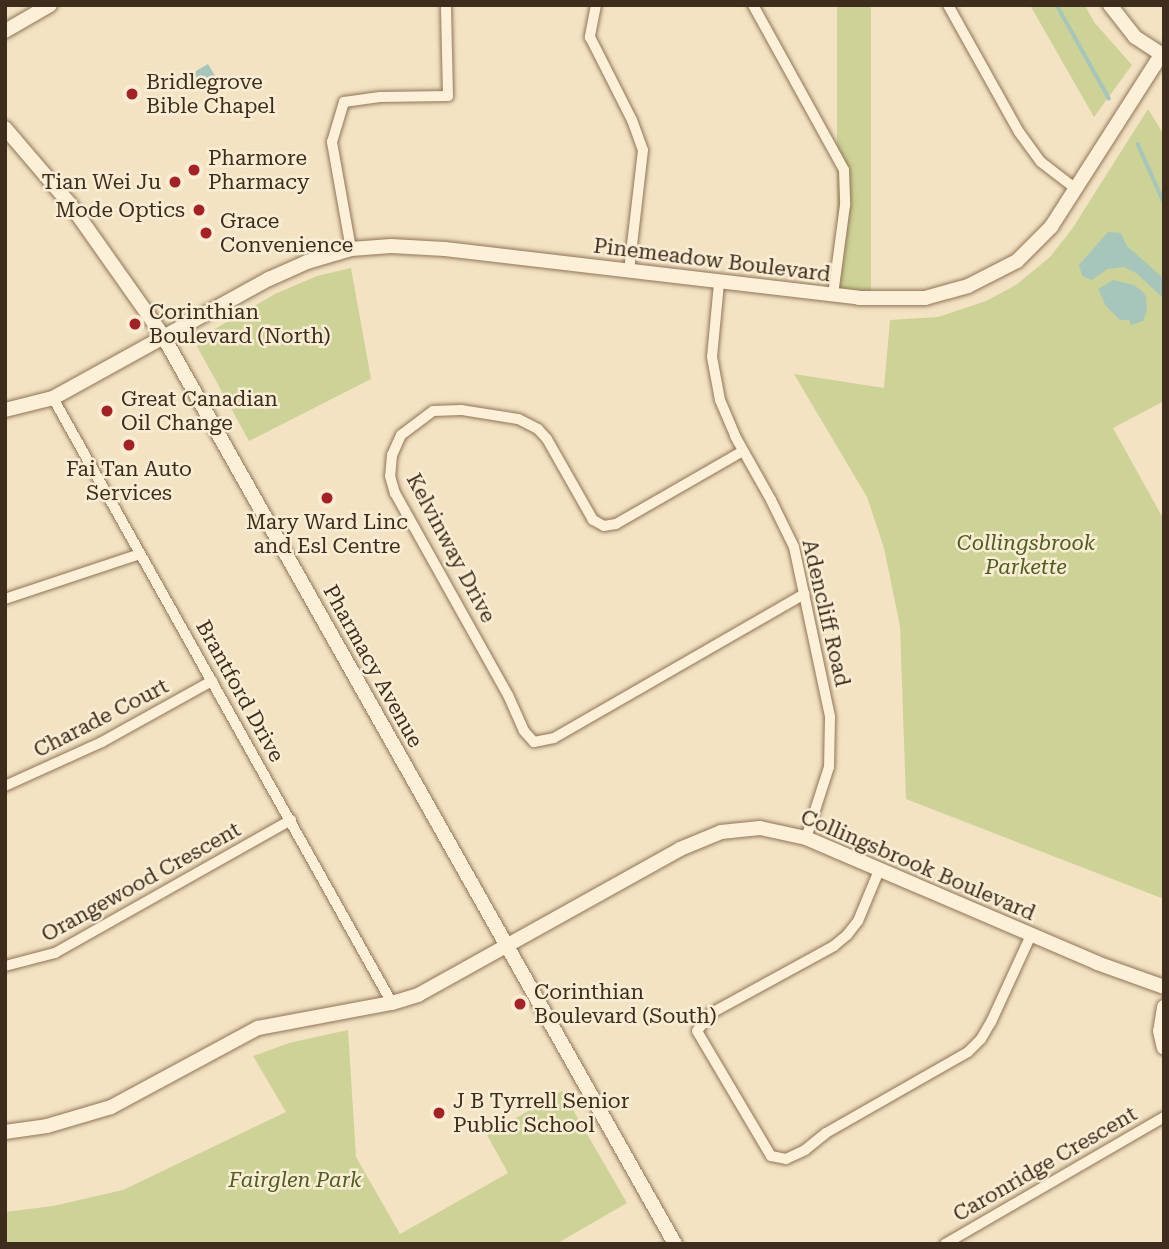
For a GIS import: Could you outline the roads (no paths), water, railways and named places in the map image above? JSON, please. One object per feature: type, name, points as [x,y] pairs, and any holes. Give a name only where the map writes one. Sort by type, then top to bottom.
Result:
[{"type":"street","points":[[5,31],[50,5]]},
{"type":"street","points":[[351,249],[332,142],[344,102],[380,97],[447,96],[446,5]]},
{"type":"street","points":[[596,5],[590,37],[632,120],[643,149],[628,271]]},
{"type":"street","points":[[753,5],[844,170],[845,205],[833,295]]},
{"type":"street","points":[[947,5],[1041,162],[1076,189]]},
{"type":"street","points":[[1110,5],[1135,37],[1162,55]]},
{"type":"street","name":"Pinemeadow Boulevard","points":[[5,410],[53,398],[288,269],[351,249],[391,246],[445,248],[833,295],[925,298],[986,279],[1017,261],[1035,245],[1060,215],[1162,55]]},
{"type":"street","name":"Pharmacy Avenue","points":[[5,128],[77,213],[163,336],[675,1244]]},
{"type":"street","name":"Adencliff Road","points":[[719,283],[712,356],[720,400],[743,451],[794,547],[832,730],[829,767],[806,838]]},
{"type":"street","name":"Brantford Drive","points":[[53,398],[392,1003]]},
{"type":"street","name":"Kelvinway Drive","points":[[743,451],[617,524],[604,526],[593,520],[547,439],[538,429],[518,419],[461,410],[433,411],[401,435],[392,455],[390,476],[395,493],[515,707],[524,731],[534,742],[554,738],[804,594]]},
{"type":"street","points":[[5,599],[140,554]]},
{"type":"street","name":"Charade Court","points":[[5,786],[102,742],[212,681]]},
{"type":"street","name":"Orangewood Crescent","points":[[5,966],[55,953],[291,820]]},
{"type":"street","name":"Collingsbrook Boulevard","points":[[5,1132],[47,1126],[111,1107],[258,1028],[392,1003],[428,991],[680,849],[709,837],[760,828],[806,838],[1031,935],[1164,987]]},
{"type":"street","points":[[880,869],[858,921],[834,946],[710,1014],[697,1031],[771,1157],[786,1159],[805,1150],[826,1133],[968,1052],[981,1039],[991,1022],[1031,935]]},
{"type":"street","points":[[1164,1007],[1160,1031],[1164,1048]]},
{"type":"street","name":"Caronridge Crescent","points":[[944,1244],[1164,1117]]},
{"type":"water","points":[[208,64],[215,76],[195,88],[188,76]]},
{"type":"water","points":[[1108,232],[1121,233],[1127,246],[1163,278],[1164,299],[1136,273],[1124,267],[1107,269],[1092,280],[1082,276],[1079,265]]},
{"type":"water","points":[[1113,280],[1134,285],[1142,291],[1146,297],[1147,310],[1143,321],[1131,325],[1129,320],[1120,320],[1106,306],[1098,289]]},
{"type":"waterway","points":[[1057,5],[1109,98]]},
{"type":"waterway","points":[[1138,144],[1164,202]]},
{"type":"place","name":"Bridlegrove Bible Chapel","points":[[132,94]]},
{"type":"place","name":"Pharmore Pharmacy","points":[[194,170]]},
{"type":"place","name":"Tian Wei Ju","points":[[175,182]]},
{"type":"place","name":"Mode Optics","points":[[199,210]]},
{"type":"place","name":"Grace Convenience","points":[[206,233]]},
{"type":"place","name":"Corinthian Boulevard (North)","points":[[135,324]]},
{"type":"place","name":"Great Canadian Oil Change","points":[[107,411]]},
{"type":"place","name":"Fai Tan Auto Services","points":[[129,445]]},
{"type":"place","name":"Mary Ward Linc and Esl Centre","points":[[327,498]]},
{"type":"place","name":"Corinthian Boulevard (South)","points":[[520,1004]]},
{"type":"place","name":"J B Tyrrell Senior Public School","points":[[439,1113]]},
{"type":"park label","name":"Collingsbrook Parkette","points":[[1026,555]]},
{"type":"park label","name":"Fairglen Park","points":[[295,1180]]}]
